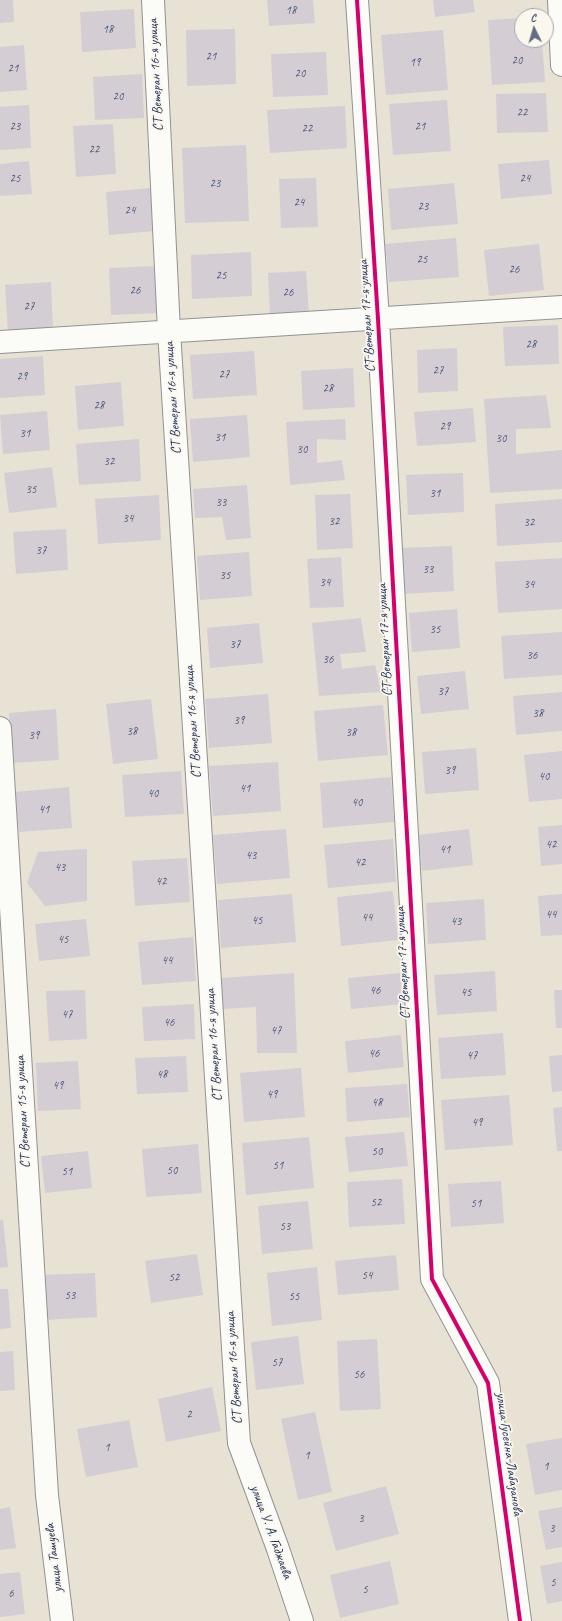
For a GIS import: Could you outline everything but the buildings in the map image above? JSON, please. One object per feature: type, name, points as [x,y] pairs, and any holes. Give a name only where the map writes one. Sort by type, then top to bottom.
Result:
[{"type":"street","name":"СТ Ветеран 16-я улица","points":[[153,0],[169,331],[239,1443]]},
{"type":"street","name":"СТ Ветеран 17-я улица","points":[[357,0],[378,319],[432,1279]]},
{"type":"street","points":[[560,0],[562,65]]},
{"type":"street","points":[[0,342],[562,307]]},
{"type":"street","name":"СТ Ветеран 15-я улица","points":[[0,728],[46,1495]]},
{"type":"street","name":"улица Гусейна Лабазанова","points":[[432,1279],[488,1383],[520,1621]]},
{"type":"street","name":"улица У. А. Гаджаева","points":[[239,1443],[278,1549],[302,1621]]},
{"type":"street","name":"улица Ташуева","points":[[46,1495],[62,1621]]},
{"type":"cycle path","points":[[357,0],[378,319],[432,1279],[488,1383],[520,1621]]}]
